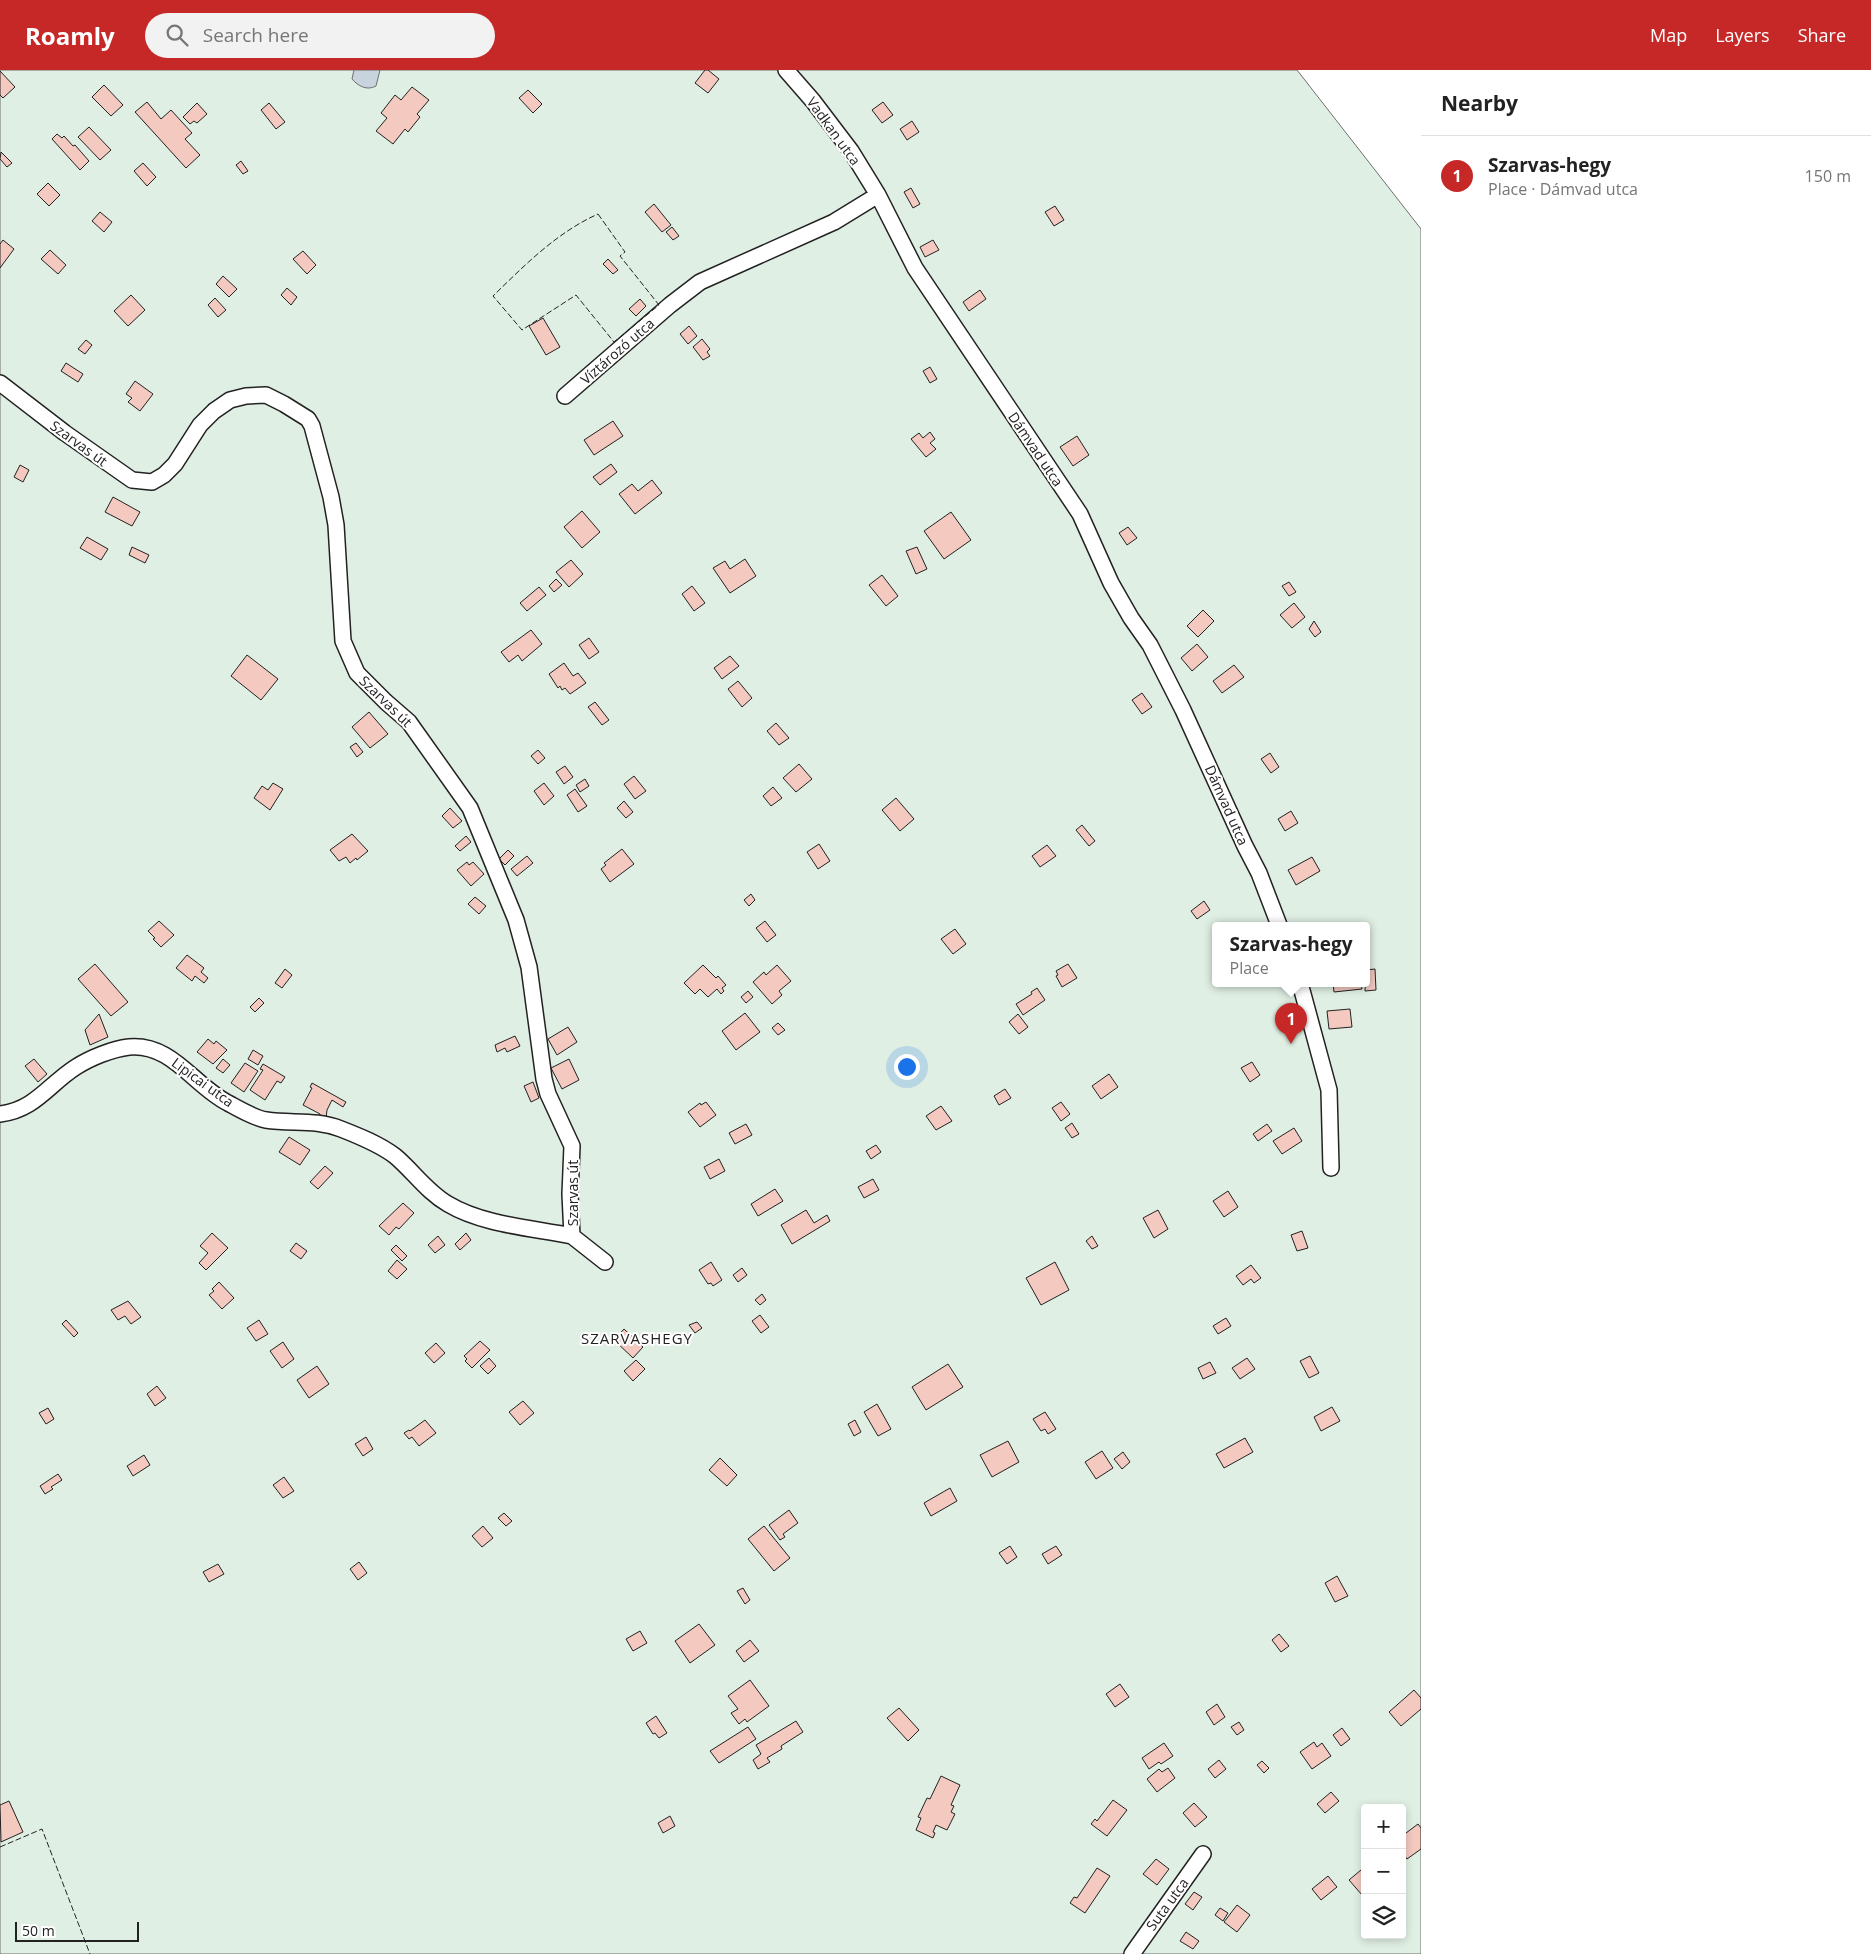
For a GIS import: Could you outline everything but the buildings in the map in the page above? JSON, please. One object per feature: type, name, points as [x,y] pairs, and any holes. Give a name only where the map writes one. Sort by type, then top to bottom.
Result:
[{"type":"street","name":"Vadkan utca","points":[[786,70],[852,151],[878,195]]},
{"type":"street","name":"Víztározó utca","points":[[565,396],[670,305],[700,282],[834,222],[878,195]]},
{"type":"street","name":"Dámvad utca","points":[[878,195],[916,268],[1080,514],[1111,583],[1131,618],[1150,645],[1183,710],[1259,873],[1278,922]]},
{"type":"street","name":"Szarvas út","points":[[0,383],[65,433],[132,480],[152,482],[164,475],[175,464],[200,425],[214,411],[230,400],[246,396],[266,396],[284,404],[308,419],[312,426],[336,525],[344,641],[357,673],[409,722],[470,808],[516,920],[530,967],[544,1079],[548,1094],[572,1146],[570,1194],[572,1236],[604,1262]]},
{"type":"street","points":[[1301,987],[1329,1090],[1331,1168]]},
{"type":"street","name":"Lipicai utca","points":[[0,1114],[28,1106],[76,1067],[113,1051],[130,1047],[151,1050],[168,1056],[227,1103],[264,1120],[323,1123],[376,1144],[396,1157],[417,1179],[448,1204],[482,1219],[572,1236]]},
{"type":"street","name":"Suta utca","points":[[1132,1954],[1203,1854]]},
{"type":"green space","points":[[0,70],[1297,70],[1421,229],[1421,1954],[0,1954]]},
{"type":"shaded area","points":[[354,70],[380,70],[376,86],[366,88],[357,84],[352,79]]},
{"type":"fence","points":[[598,214],[625,252],[620,256],[659,305],[614,342],[576,295],[522,330],[493,296],[529,261],[555,240],[568,230],[598,214]]},
{"type":"fence","points":[[0,1847],[42,1829],[90,1954]]},
{"type":"place","name":"Szarvas-hegy","points":[[1291,1044]]},
{"type":"district","name":"SZARVASHEGY","points":[[637,1338]]}]
